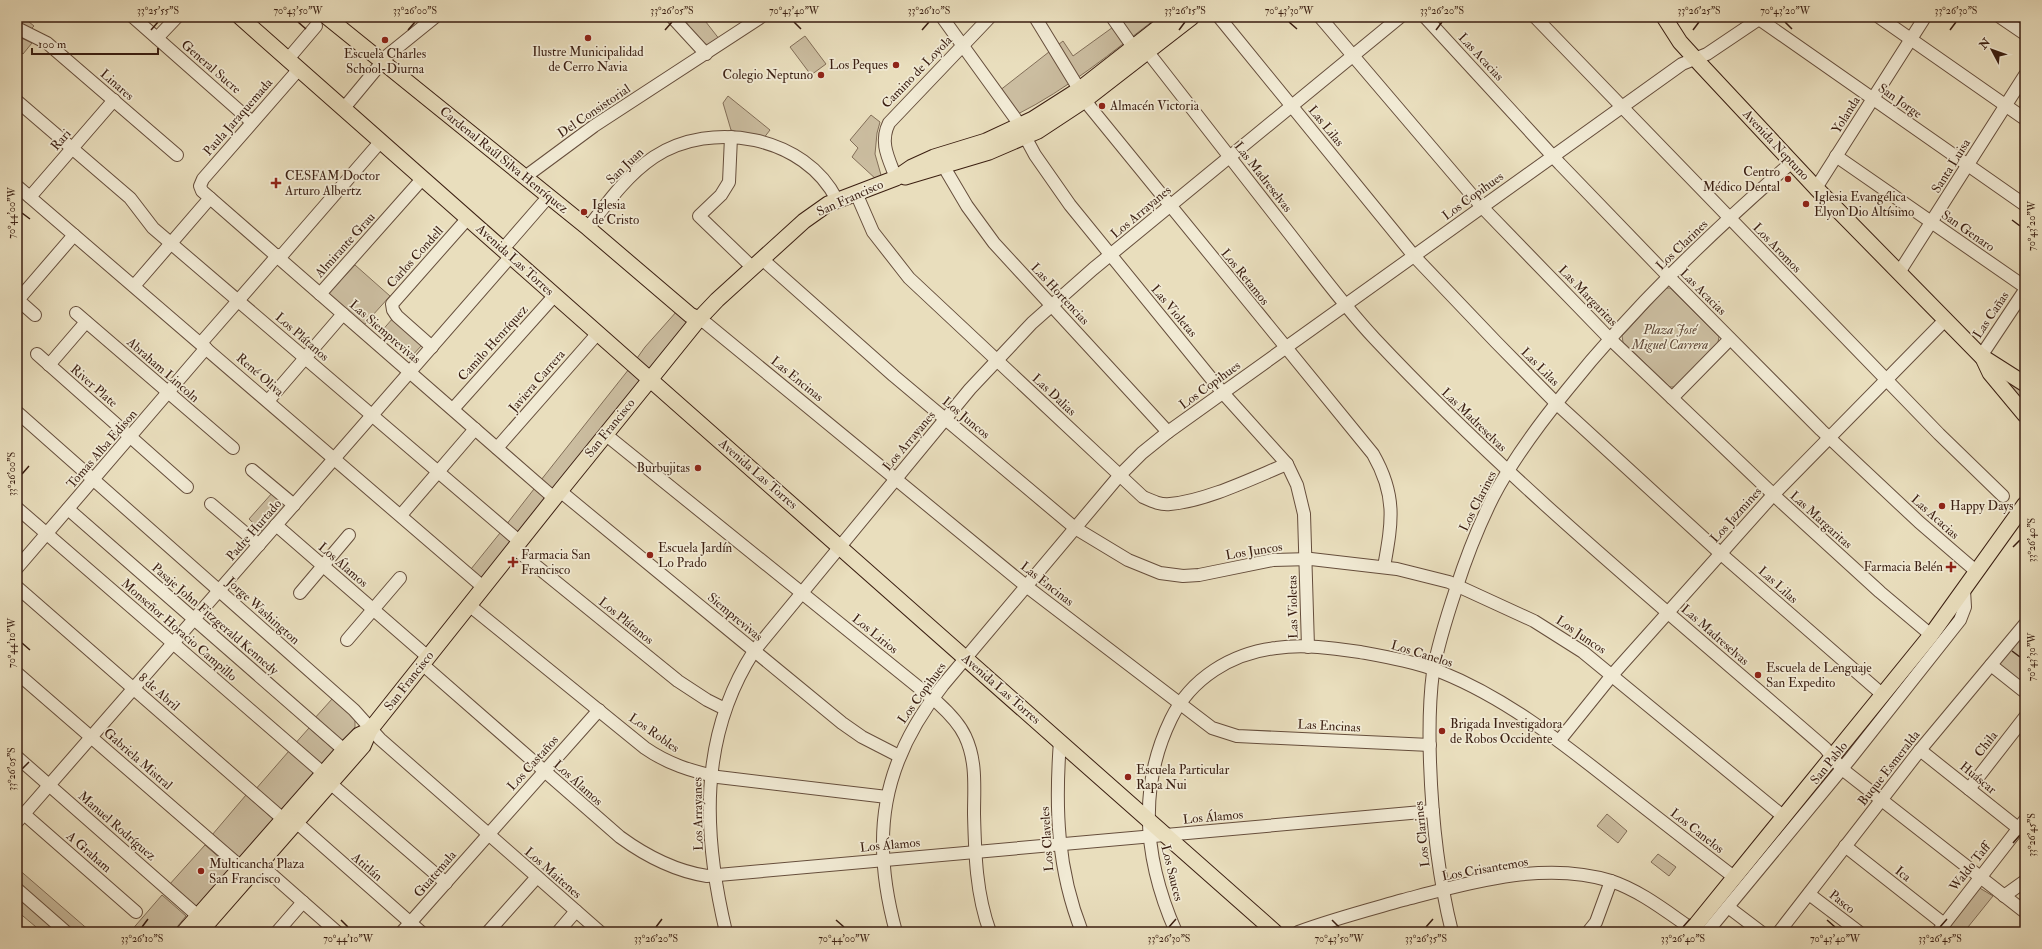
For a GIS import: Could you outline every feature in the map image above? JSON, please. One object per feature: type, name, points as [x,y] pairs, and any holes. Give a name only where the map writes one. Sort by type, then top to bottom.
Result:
[{"type":"main road","name":"Avenida Las Torres","points":[[240,17],[1275,932]]},
{"type":"main road","name":"San Francisco","points":[[1140,49],[1172,17]]},
{"type":"main road","name":"San Francisco","points":[[896,178],[907,169],[923,162],[986,141],[1052,123],[1083,94],[1140,49],[1192,17]]},
{"type":"main road","name":"Avenida Neptuno","points":[[1664,17],[1675,36],[1695,59],[1816,188],[1981,356],[2025,384]]},
{"type":"main road","name":"Cardenal Raúl Silva Henríquez","points":[[321,22],[382,62],[588,228],[690,315],[699,320]]},
{"type":"main road","name":"San Francisco","points":[[184,932],[289,821],[327,778],[363,746],[370,730],[517,544],[650,379],[717,300],[812,215],[837,200],[896,178],[910,177],[989,152],[1022,132]]},
{"type":"main road","name":"Avenida Neptuno","points":[[1981,356],[1990,373],[2025,415]]},
{"type":"main road","name":"San Pablo","points":[[1691,931],[1784,817],[1837,764],[1883,695],[1931,635],[2025,504]]},
{"type":"main road","name":"San Francisco","points":[[327,778],[344,750],[359,735],[370,730]]},
{"type":"main road","name":"San Francisco","points":[[200,932],[250,862]]},
{"type":"street","name":"General Sucre","points":[[133,17],[252,122]]},
{"type":"street","points":[[158,38],[177,17]]},
{"type":"street","points":[[344,108],[390,53],[435,17]]},
{"type":"street","points":[[672,17],[706,54]]},
{"type":"street","name":"Del Consistorial","points":[[525,177],[594,126],[761,17]]},
{"type":"street","name":"Las Violetas","points":[[942,17],[1022,132],[1058,189],[1110,256],[1223,393],[1287,464],[1297,485],[1303,504],[1308,647]]},
{"type":"street","name":"Camino de Loyola","points":[[896,178],[884,144],[884,134],[889,123],[990,17]]},
{"type":"street","name":"Los Retamos","points":[[1035,17],[1083,94],[1170,206],[1365,444],[1383,474],[1389,492],[1391,505],[1389,536],[1384,567]]},
{"type":"street","name":"Las Madreselvas","points":[[1112,17],[1229,157],[1346,305],[1402,368],[1508,472],[1667,613],[1825,748],[1837,764],[2025,912]]},
{"type":"street","name":"Las Lilas","points":[[1219,17],[1414,256],[1475,322],[1556,403],[1720,553],[1883,695]]},
{"type":"street","name":"Las Margaritas","points":[[1320,17],[1482,207],[1609,338],[1773,495],[1885,597],[1931,635]]},
{"type":"street","name":"Los Arrayanes","points":[[726,932],[716,875],[710,826],[710,775],[716,740],[725,709],[737,678],[754,651],[945,419],[996,360],[1051,305],[1400,17]]},
{"type":"street","name":"Las Acacias","points":[[1424,17],[1553,156],[1730,339],[1918,522],[1977,572]]},
{"type":"street","name":"Los Aromos","points":[[1535,17],[1621,108],[1886,380],[2003,496]]},
{"type":"street","name":"Avenida Neptuno","points":[[1655,17],[1675,36]]},
{"type":"street","points":[[1879,17],[2025,119]]},
{"type":"street","name":"Yolanda","points":[[1816,188],[1925,17]]},
{"type":"street","points":[[2000,17],[2025,34]]},
{"type":"street","name":"Los Copihues","points":[[896,932],[888,899],[884,859],[883,827],[887,797],[899,756],[912,728],[932,699],[1119,476],[1142,453],[1168,432],[1553,156],[1682,64],[1707,54],[1760,18]]},
{"type":"street","name":"San Jorge","points":[[1760,18],[2025,205]]},
{"type":"street","points":[[288,59],[321,22]]},
{"type":"street","name":"Linares","points":[[17,28],[46,43],[177,155]]},
{"type":"street","name":"Paula Jaraquemada","points":[[200,186],[202,179],[299,69]]},
{"type":"street","name":"Santa Luisa","points":[[1900,272],[2025,75]]},
{"type":"street","name":"Rari","points":[[30,197],[114,100]]},
{"type":"street","name":"Los Plátanos","points":[[17,101],[130,198],[147,222],[438,472],[517,544],[678,681],[707,700],[725,709]]},
{"type":"street","name":"San Juan","points":[[588,228],[623,185],[654,157],[690,141],[708,137],[731,136],[746,138],[770,145],[797,158],[829,185],[837,200]]},
{"type":"street","name":"Los Juncos","points":[[731,136],[729,182],[724,190],[699,216],[849,337],[1075,528],[1128,560],[1152,570],[1175,575],[1199,575],[1260,562],[1306,558],[1384,567],[1424,574],[1457,586],[1544,627],[1583,652],[1612,674],[1784,817]]},
{"type":"street","name":"Tomas Alba Edison","points":[[17,568],[131,437],[168,392],[238,300],[277,256],[283,254],[381,141]]},
{"type":"street","name":"San Genaro","points":[[1836,156],[2025,288]]},
{"type":"street","name":"Los Clarines","points":[[1452,932],[1442,890],[1433,811],[1430,745],[1431,697],[1434,670],[1444,627],[1457,586],[1480,526],[1493,497],[1508,472],[1556,403],[1609,338],[1729,219],[1792,162]]},
{"type":"street","name":"Las Hortencias","points":[[944,167],[960,197],[985,232],[1168,432]]},
{"type":"street","name":"Almirante Grau","points":[[320,294],[423,178]]},
{"type":"street","name":"René Oliva","points":[[17,186],[204,345],[483,587]]},
{"type":"street","name":"Las Siemprevivas","points":[[200,186],[202,191],[497,448],[557,494]]},
{"type":"street","name":"Las Dalias","points":[[856,193],[873,232],[898,265],[922,290],[1119,476],[1149,500],[1170,504],[1206,495],[1287,464]]},
{"type":"street","name":"Padre Hurtado","points":[[20,818],[432,347],[507,252],[548,196]]},
{"type":"street","points":[[134,286],[210,198]]},
{"type":"street","name":"Carlos Condell","points":[[432,347],[397,316],[393,310],[392,304],[468,218]]},
{"type":"street","points":[[35,315],[18,300],[74,235]]},
{"type":"street","name":"Las Cañas","points":[[1981,356],[2025,288]]},
{"type":"street","name":"Camilo Henríquez","points":[[453,409],[555,295]]},
{"type":"street","name":"Abraham Lincoln","points":[[76,313],[233,448]]},
{"type":"street","points":[[268,401],[343,314]]},
{"type":"street","name":"Los Jazmines","points":[[1559,741],[1612,674],[1773,495],[1946,319]]},
{"type":"street","name":"Las Encinas","points":[[699,320],[707,324],[1026,586],[1212,728],[1231,735],[1430,745]]},
{"type":"street","points":[[49,365],[86,322]]},
{"type":"street","name":"Javiera Carrera","points":[[497,448],[598,333]]},
{"type":"street","points":[[1672,398],[1730,339]]},
{"type":"street","name":"River Plate","points":[[37,354],[188,487]]},
{"type":"street","name":"Jorge Washington","points":[[17,412],[354,710],[370,730],[488,834]]},
{"type":"street","points":[[401,515],[475,429]]},
{"type":"street","name":"Los Lirios","points":[[605,434],[802,592],[932,699],[955,720],[966,736],[971,750],[974,770],[975,851],[980,896],[990,932]]},
{"type":"street","points":[[252,470],[294,505]]},
{"type":"street","name":"Siemprevivas","points":[[557,494],[847,727],[871,742],[899,756]]},
{"type":"street","points":[[211,504],[259,545]]},
{"type":"street","name":"Monseñor Horacio Campillo","points":[[17,508],[446,883]]},
{"type":"street","name":"Pasaje John Fitzgerald Kennedy","points":[[68,509],[344,750]]},
{"type":"street","name":"Los Álamos","points":[[276,525],[374,609],[425,660],[544,772],[607,828],[632,846],[669,866],[699,875],[716,875],[1433,811]]},
{"type":"street","points":[[300,593],[348,535]]},
{"type":"street","points":[[347,640],[400,578]]},
{"type":"street","name":"8 de Abril","points":[[17,587],[133,689],[289,821]]},
{"type":"street","name":"San Pablo","points":[[1707,932],[1728,907],[1837,764],[1960,620],[1965,607],[1964,590]]},
{"type":"street","name":"Los Robles","points":[[469,605],[659,757],[685,769],[710,775],[887,797]]},
{"type":"street","name":"Buque Esmeralda","points":[[1779,932],[1920,750],[2025,624]]},
{"type":"street","name":"Los Canelos","points":[[1148,820],[1148,796],[1153,766],[1162,739],[1179,704],[1200,680],[1216,669],[1234,660],[1271,648],[1308,647],[1370,654],[1434,670],[1508,706],[1559,741],[1734,877]]},
{"type":"street","points":[[1992,665],[2025,692]]},
{"type":"street","name":"Gabriela Mistral","points":[[17,673],[91,737],[303,902],[337,932]]},
{"type":"street","name":"Los Castaños","points":[[488,834],[599,710]]},
{"type":"street","name":"Chila","points":[[1969,789],[2025,717]]},
{"type":"street","name":"Los Claveles","points":[[1060,741],[1059,844],[1068,895],[1082,932]]},
{"type":"street","name":"Huáscar","points":[[1920,750],[1969,789],[2022,824]]},
{"type":"street","name":"Manuel Rodríguez","points":[[17,758],[198,916]]},
{"type":"street","name":"A Graham","points":[[20,818],[136,912]]},
{"type":"street","name":"Los Sauces","points":[[1148,820],[1149,836],[1161,890],[1176,932]]},
{"type":"street","name":"Atitlán","points":[[289,821],[406,928],[421,932]]},
{"type":"street","name":"Waldo Taff","points":[[1941,928],[2022,824]]},
{"type":"street","name":"Los Maitenes","points":[[488,834],[600,932]]},
{"type":"street","name":"Guatemala","points":[[406,928],[488,834]]},
{"type":"street","name":"Ica","points":[[1845,846],[1941,928]]},
{"type":"street","name":"Los Crisantemos","points":[[1298,932],[1351,915],[1442,890],[1503,877],[1537,874],[1581,875],[1612,881],[1642,896],[1691,931]]},
{"type":"street","points":[[488,932],[537,877]]},
{"type":"street","points":[[1588,932],[1596,922],[1612,881]]},
{"type":"street","points":[[2004,896],[2025,881]]},
{"type":"street","points":[[17,889],[66,932]]},
{"type":"street","name":"Pasco","points":[[1809,894],[1859,932]]},
{"type":"street","points":[[277,932],[303,902]]},
{"type":"street","points":[[1728,907],[1761,932]]},
{"type":"street","points":[[558,932],[576,911]]},
{"type":"green space","points":[[17,17],[23,17],[34,26],[31,29],[17,23]]},
{"type":"green space","points":[[682,17],[702,17],[720,40],[713,45],[703,44]]},
{"type":"green space","points":[[1127,17],[1158,17],[1072,82],[1054,94],[1016,115],[999,91],[1063,41],[1073,56]]},
{"type":"green space","points":[[17,36],[32,43],[23,54],[17,49]]},
{"type":"green space","points":[[805,36],[826,64],[811,75],[790,47]]},
{"type":"green space","points":[[728,96],[770,130],[763,139],[731,130],[723,103]]},
{"type":"green space","points":[[871,115],[880,122],[877,133],[875,154],[881,175],[877,180],[852,157],[858,148],[850,140]]},
{"type":"green space","points":[[355,265],[390,296],[363,326],[328,294]]},
{"type":"green space","name":"Plaza José Miguel Carrera","points":[[1666,288],[1670,288],[1719,337],[1718,342],[1675,387],[1670,387],[1623,342],[1622,336]]},
{"type":"green space","points":[[677,311],[687,320],[688,326],[648,371],[635,361],[645,347]]},
{"type":"green space","points":[[393,318],[423,344],[409,359],[380,333]]},
{"type":"green space","points":[[1985,361],[2025,391],[2025,407]]},
{"type":"green space","points":[[629,369],[641,381],[552,489],[541,480]]},
{"type":"green space","points":[[534,489],[545,498],[545,502],[520,533],[516,533],[506,525]]},
{"type":"green space","points":[[273,492],[290,507],[265,534],[249,519]]},
{"type":"green space","points":[[500,533],[510,542],[482,578],[471,569]]},
{"type":"green space","points":[[2025,629],[2025,686],[1996,664]]},
{"type":"green space","points":[[332,699],[355,719],[355,727],[342,743],[314,719]]},
{"type":"green space","points":[[309,728],[334,750],[318,768],[293,746]]},
{"type":"green space","points":[[289,751],[314,773],[280,813],[255,790]]},
{"type":"green space","points":[[246,795],[274,820],[240,859],[212,835]]},
{"type":"green space","points":[[1607,814],[1627,831],[1618,843],[1597,826]]},
{"type":"green space","points":[[205,845],[231,868],[196,908],[169,885]]},
{"type":"green space","points":[[1658,854],[1676,867],[1669,876],[1651,862]]},
{"type":"green space","points":[[17,868],[91,932],[72,932],[17,884]]},
{"type":"green space","points":[[1978,887],[1993,896],[1964,932],[1942,932]]},
{"type":"green space","points":[[17,894],[60,932],[42,932],[17,911]]},
{"type":"green space","points":[[162,895],[186,916],[173,932],[130,932]]},
{"type":"place","name":"Ilustre Municipalidad de Cerro Navia","points":[[588,38]]},
{"type":"place","name":"Escuela Charles School-Diurna","points":[[385,40]]},
{"type":"place","name":"Los Peques","points":[[896,65]]},
{"type":"place","name":"Colegio Neptuno","points":[[821,75]]},
{"type":"place","name":"Almacén Victoria","points":[[1102,106]]},
{"type":"place","name":"Centro Médico Dental","points":[[1788,179]]},
{"type":"place","name":"CESFAM Doctor Arturo Albertz","points":[[276,183]]},
{"type":"place","name":"Iglesia Evangélica Elyon Dio Altísimo","points":[[1806,204]]},
{"type":"place","name":"Iglesia de Cristo","points":[[584,212]]},
{"type":"place","name":"Burbujitas","points":[[698,468]]},
{"type":"place","name":"Happy Days","points":[[1942,506]]},
{"type":"place","name":"Escuela Jardín Lo Prado","points":[[650,555]]},
{"type":"place","name":"Farmacia San Francisco","points":[[513,562]]},
{"type":"place","name":"Farmacia Belén","points":[[1951,567]]},
{"type":"place","name":"Escuela de Lenguaje San Expedito","points":[[1758,675]]},
{"type":"place","name":"Brigada Investigadora de Robos Occidente","points":[[1442,731]]},
{"type":"place","name":"Escuela Particular Rapa Nui","points":[[1128,777]]},
{"type":"place","name":"Multicancha Plaza San Francisco","points":[[201,871]]}]
